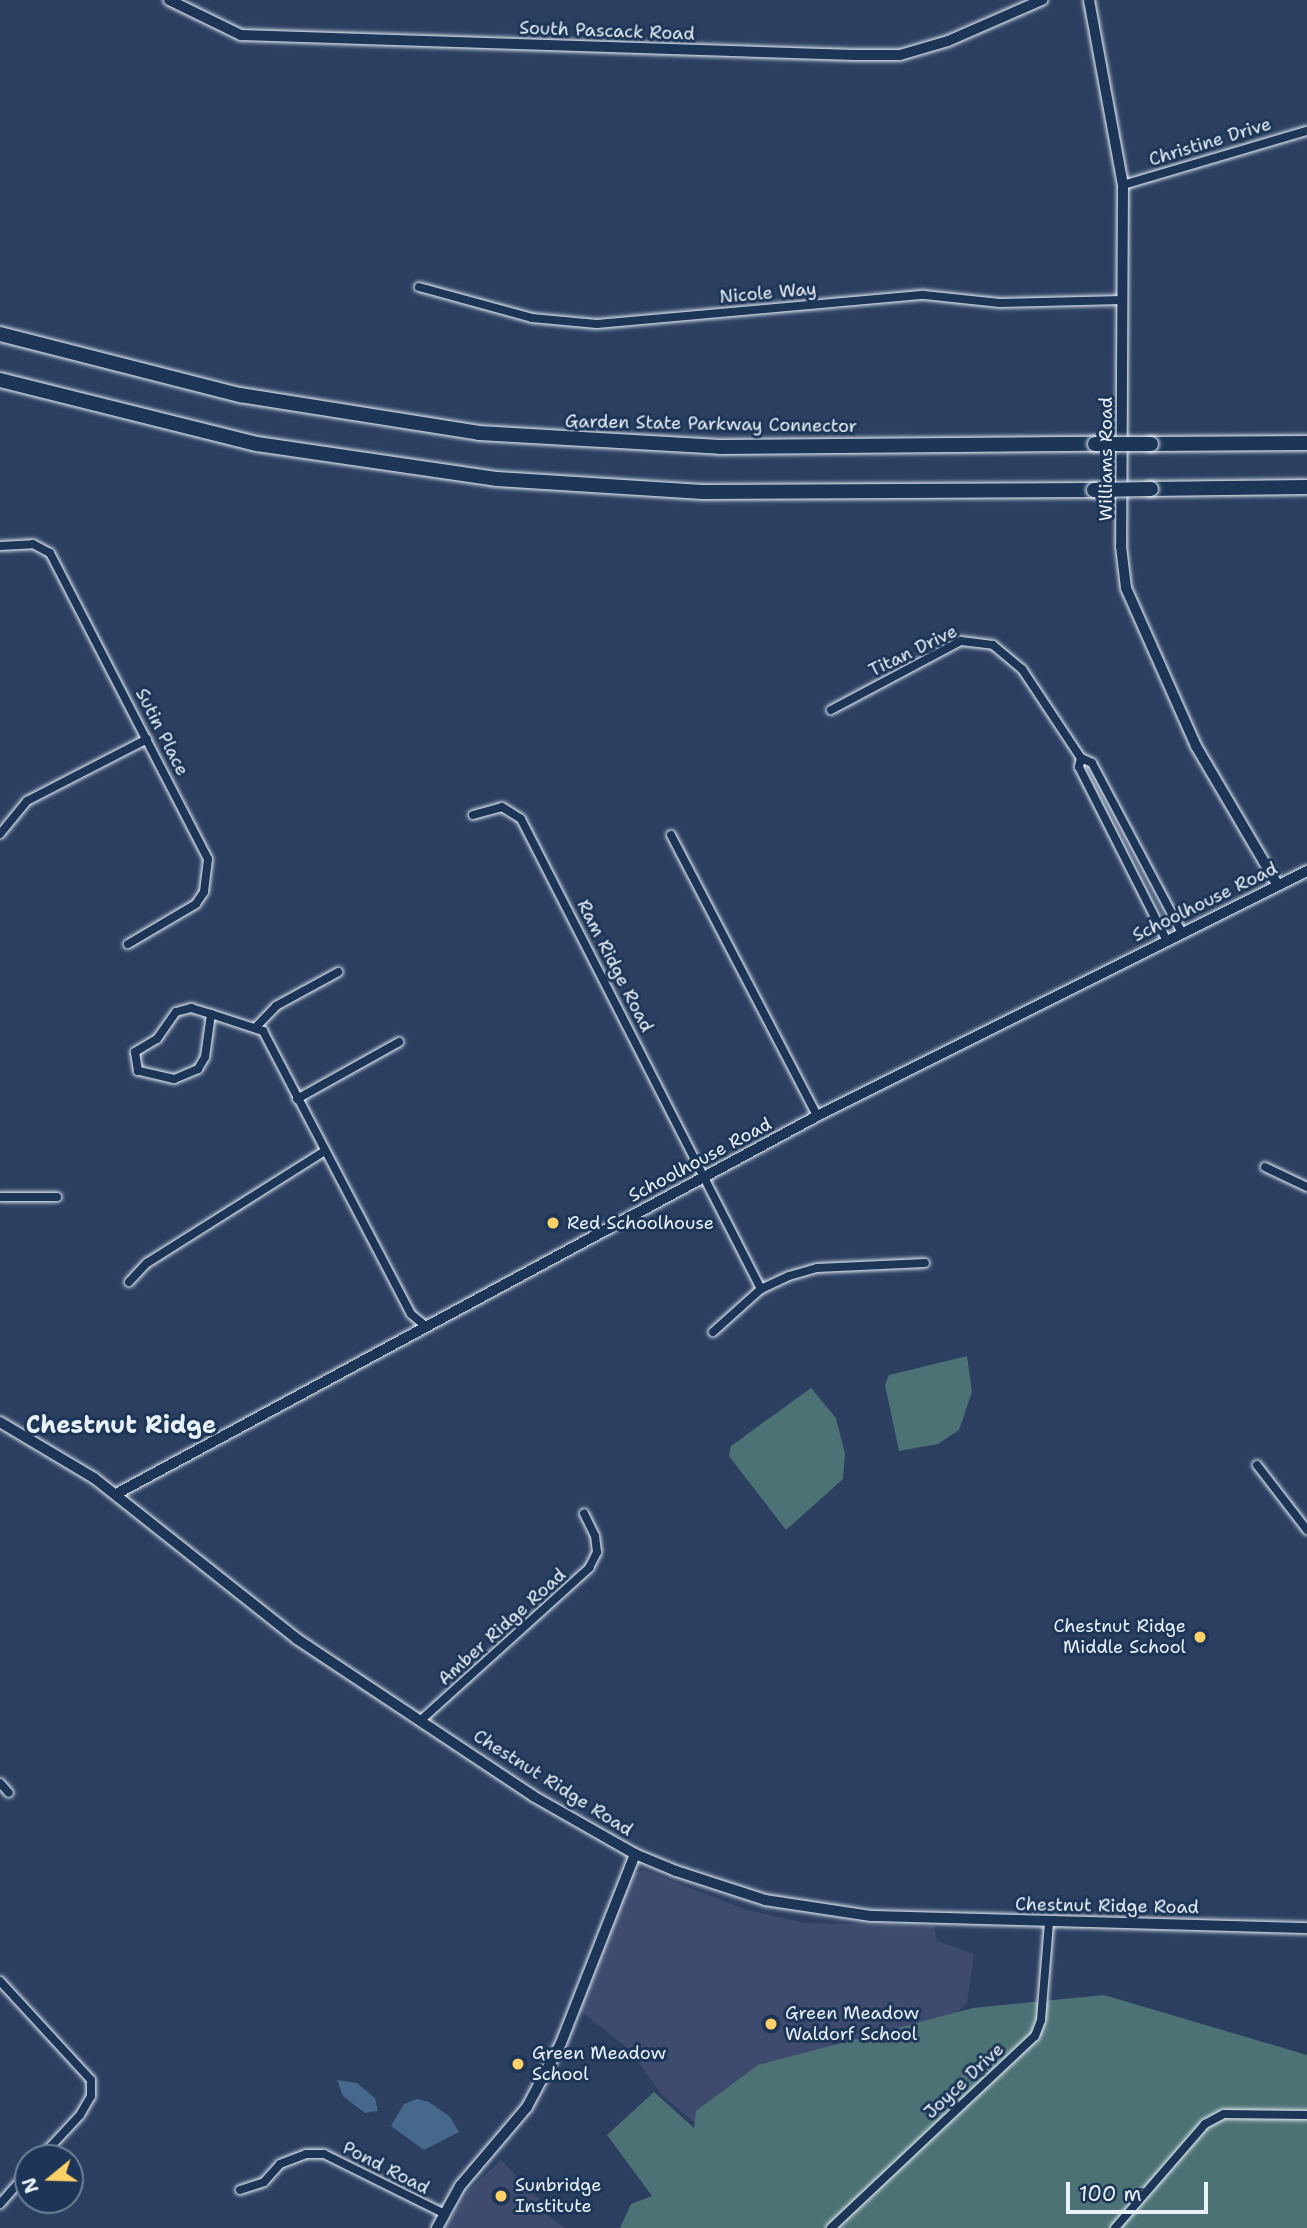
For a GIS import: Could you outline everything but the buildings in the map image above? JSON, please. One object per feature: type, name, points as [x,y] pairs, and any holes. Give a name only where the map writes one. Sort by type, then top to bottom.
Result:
[{"type":"highway","name":"Garden State Parkway Connector","points":[[0,334],[240,395],[502,435],[709,447],[1307,443]]},
{"type":"highway","points":[[0,380],[257,444],[497,479],[692,492],[1307,487]]},
{"type":"main road","name":"Chestnut Ridge Road","points":[[0,1422],[116,1494],[297,1639],[538,1799],[635,1854],[716,1885],[819,1910],[1049,1923],[1307,1928]]},
{"type":"street","name":"South Pascack Road","points":[[169,0],[241,35],[900,55],[947,41],[1042,0]]},
{"type":"street","name":"Williams Road","points":[[1088,0],[1123,186],[1121,546],[1126,588],[1196,746],[1277,884]]},
{"type":"street","name":"Christine Drive","points":[[1123,186],[1307,131]]},
{"type":"street","name":"Nicole Way","points":[[419,287],[532,317],[597,324],[924,295],[1000,303],[1123,300]]},
{"type":"street","name":"Sutin Place","points":[[0,546],[33,544],[50,553],[204,847],[208,873],[196,904],[128,944]]},
{"type":"street","name":"Titan Drive","points":[[831,710],[961,641],[976,640],[993,645],[1023,668],[1082,758],[1092,763],[1181,931]]},
{"type":"street","points":[[0,834],[27,801],[148,739]]},
{"type":"street","name":"Titan Drive","points":[[1082,758],[1079,767],[1166,939]]},
{"type":"street","name":"Ram Ridge Road","points":[[473,815],[502,807],[521,819],[761,1289]]},
{"type":"street","points":[[671,835],[817,1116]]},
{"type":"street","name":"Schoolhouse Road","points":[[116,1494],[424,1325],[817,1116],[1181,931],[1307,871]]},
{"type":"street","points":[[256,1027],[276,1006],[338,972]]},
{"type":"street","points":[[211,1014],[205,1057],[194,1073],[174,1079],[135,1067],[135,1052],[157,1039],[179,1010],[211,1014],[263,1031],[323,1152],[411,1314],[424,1325]]},
{"type":"street","points":[[298,1099],[399,1042]]},
{"type":"street","points":[[129,1282],[146,1263],[323,1152]]},
{"type":"street","points":[[1265,1167],[1307,1186]]},
{"type":"street","points":[[0,1196],[57,1198]]},
{"type":"street","points":[[713,1332],[761,1289],[817,1268],[925,1263]]},
{"type":"street","points":[[1257,1465],[1307,1530]]},
{"type":"street","name":"Amber Ridge Road","points":[[421,1720],[589,1568],[596,1544],[583,1513]]},
{"type":"street","points":[[0,1783],[9,1793]]},
{"type":"street","points":[[437,2228],[460,2186],[527,2106],[555,2053],[635,1854]]},
{"type":"street","name":"Joyce Drive","points":[[831,2228],[1035,2036],[1041,2020],[1049,1923]]},
{"type":"street","points":[[0,1981],[91,2080],[91,2096],[80,2115],[53,2144]]},
{"type":"street","points":[[1115,2228],[1205,2124],[1224,2115],[1307,2115]]},
{"type":"street","name":"Pond Road","points":[[240,2190],[264,2182],[280,2164],[306,2154],[324,2154],[444,2214]]},
{"type":"street","points":[[0,2204],[14,2188]]},
{"type":"shaded area","name":"Green Meadow Waldorf School","points":[[644,1870],[747,1910],[805,1923],[934,1926],[937,1941],[974,1954],[967,2003],[903,2065],[839,2039],[787,2088],[733,2155],[662,2095],[629,2049],[579,2010],[634,1873]]},
{"type":"shaded area","points":[[337,2080],[357,2083],[375,2098],[378,2111],[365,2113],[343,2096]]},
{"type":"shaded area","points":[[417,2099],[429,2102],[450,2117],[459,2132],[424,2150],[391,2126],[404,2104]]},
{"type":"shaded area","name":"Sunbridge Institute","points":[[501,2160],[541,2201],[544,2213],[565,2228],[444,2228],[469,2190]]},
{"type":"green space","points":[[967,1356],[972,1392],[959,1430],[938,1444],[899,1451],[885,1385],[889,1375]]},
{"type":"green space","points":[[811,1388],[836,1418],[845,1454],[843,1479],[786,1530],[729,1456],[731,1446]]},
{"type":"green space","points":[[1104,1995],[1307,2055],[1307,2228],[620,2228],[631,2204],[652,2196],[607,2135],[654,2092],[694,2128],[696,2111],[758,2065],[973,2008]]},
{"type":"place","name":"Red Schoolhouse","points":[[553,1223]]},
{"type":"place","name":"Chestnut Ridge Middle School","points":[[1200,1637]]},
{"type":"place","name":"Green Meadow Waldorf School","points":[[771,2024]]},
{"type":"place","name":"Green Meadow School","points":[[518,2064]]},
{"type":"place","name":"Sunbridge Institute","points":[[501,2196]]},
{"type":"district","name":"Chestnut Ridge","points":[[121,1426]]}]
